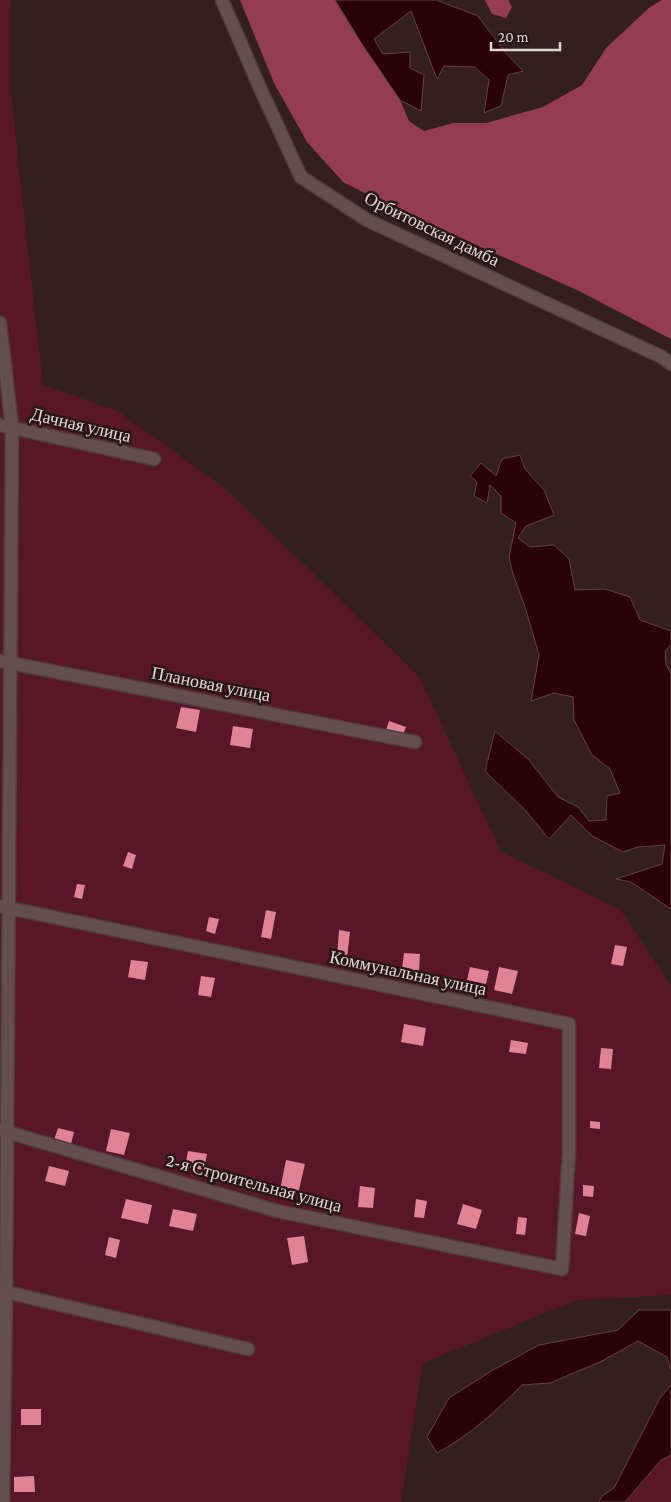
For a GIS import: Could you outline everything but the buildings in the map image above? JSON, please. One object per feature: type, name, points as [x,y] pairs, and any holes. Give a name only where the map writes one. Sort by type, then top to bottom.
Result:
[{"type":"street","name":"Орбитовская дамба","points":[[222,0],[260,88],[302,177],[367,220],[662,357],[671,364]]},
{"type":"street","points":[[0,323],[6,426],[4,907],[6,1292],[3,1346],[3,1502]]},
{"type":"street","name":"Дачная улица","points":[[6,426],[154,459]]},
{"type":"street","name":"Плановая улица","points":[[5,662],[415,742]]},
{"type":"street","name":"Коммунальная улица","points":[[4,907],[569,1024],[569,1151],[562,1268]]},
{"type":"street","name":"2-я Строительная улица","points":[[4,1131],[277,1211],[562,1268]]},
{"type":"street","points":[[6,1292],[248,1349]]},
{"type":"shaded area","points":[[0,0],[11,0],[10,84],[43,385],[117,411],[226,489],[419,676],[501,852],[620,909],[671,986],[671,1295],[577,1300],[423,1363],[401,1502],[0,1502]]},
{"type":"shaded area","points":[[240,0],[335,0],[400,100],[409,121],[424,131],[453,123],[486,123],[543,107],[582,85],[606,48],[650,7],[662,0],[671,0],[671,339],[579,291],[392,207],[343,182],[307,142],[274,83]]},
{"type":"shaded area","points":[[335,0],[436,0],[478,16],[504,51],[523,71],[508,75],[501,106],[484,113],[489,80],[475,67],[444,66],[437,79],[411,11],[374,39],[383,54],[410,52],[410,68],[424,75],[421,111],[400,100]]},
{"type":"shaded area","points":[[485,0],[508,0],[512,7],[506,18],[492,14]]},
{"type":"shaded area","points":[[520,455],[525,469],[544,490],[554,515],[526,526],[518,538],[530,547],[554,545],[569,559],[575,590],[605,589],[630,597],[640,620],[671,631],[671,645],[665,651],[666,664],[671,674],[671,909],[631,882],[616,879],[662,864],[665,845],[638,847],[623,852],[592,836],[571,815],[549,839],[526,811],[485,771],[495,731],[529,760],[558,797],[578,807],[589,821],[606,820],[607,796],[620,793],[610,769],[592,755],[574,720],[573,697],[554,693],[531,701],[539,655],[509,557],[516,523],[501,513],[501,496],[490,485],[487,503],[474,496],[477,482],[470,476],[481,463],[496,476],[502,459]]},
{"type":"shaded area","points":[[639,1310],[671,1310],[671,1370],[667,1357],[638,1341],[602,1361],[550,1383],[522,1385],[482,1422],[437,1453],[427,1437],[449,1398],[493,1370],[539,1345],[618,1330]]},
{"type":"shaded area","points":[[671,1385],[671,1455],[661,1460],[625,1502],[599,1502],[602,1496],[614,1488],[660,1398]]},
{"type":"shaded area","points":[[671,1455],[671,1502],[625,1502],[661,1460]]}]
